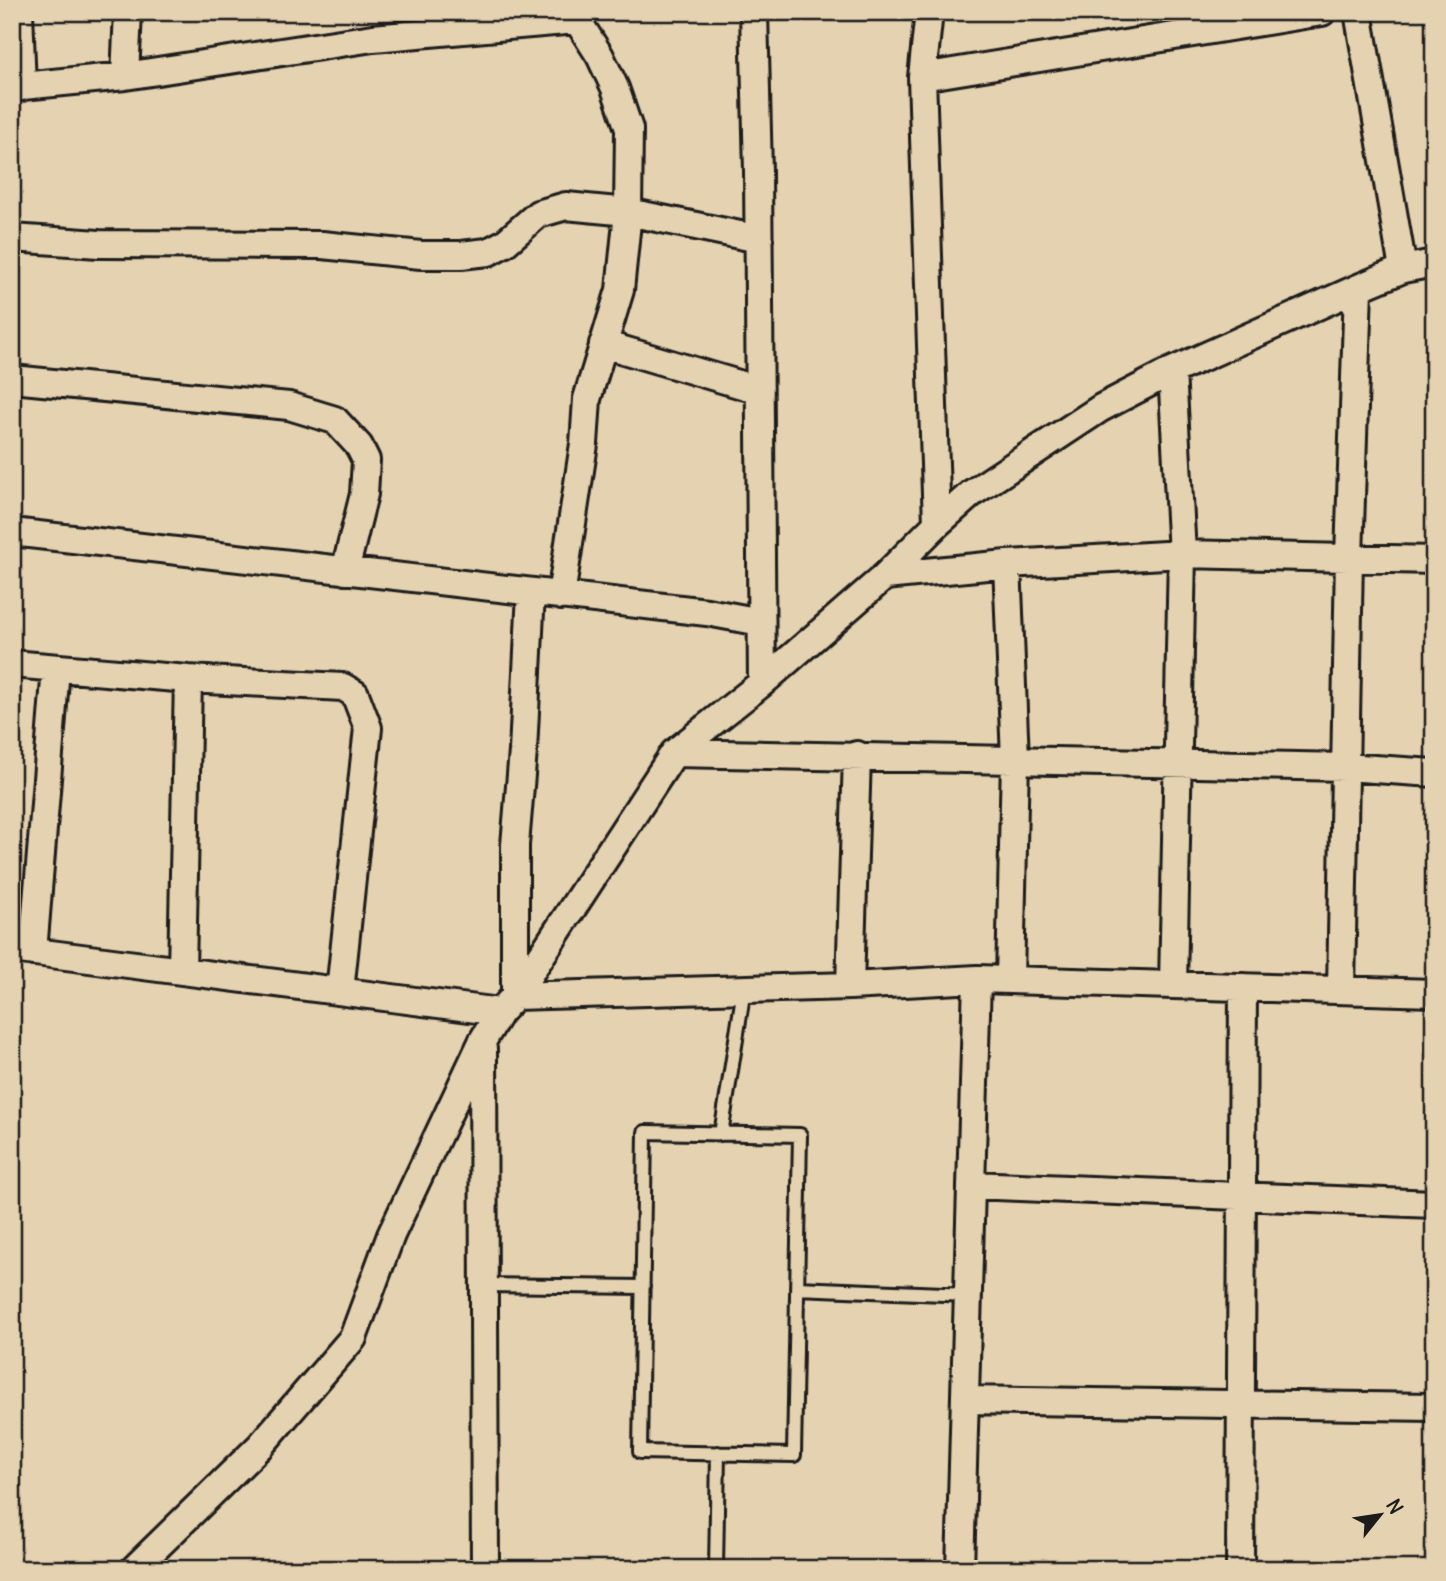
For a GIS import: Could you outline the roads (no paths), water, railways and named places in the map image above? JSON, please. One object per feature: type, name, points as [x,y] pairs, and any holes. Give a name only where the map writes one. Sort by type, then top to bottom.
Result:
[{"type":"street","points":[[19,12],[17,87],[125,76],[373,38],[574,16],[600,55],[629,129],[628,212],[620,290],[587,398],[584,443],[561,596]]},
{"type":"street","points":[[125,76],[128,12]]},
{"type":"street","points":[[754,12],[759,239],[762,683]]},
{"type":"street","points":[[929,12],[922,77],[937,524]]},
{"type":"street","points":[[922,77],[1322,12]]},
{"type":"street","points":[[1358,12],[1404,269]]},
{"type":"street","points":[[12,238],[99,244],[322,245],[421,255],[461,255],[488,252],[505,243],[538,214],[551,208],[566,206],[628,212],[759,239]]},
{"type":"street","points":[[134,1569],[260,1446],[353,1338],[391,1235],[483,1040],[674,753],[762,683],[885,576],[972,493],[1101,408],[1172,371],[1359,288],[1404,269],[1434,263]]},
{"type":"street","points":[[1341,990],[1349,557],[1359,288]]},
{"type":"street","points":[[603,344],[760,390]]},
{"type":"street","points":[[1172,371],[1182,554],[1174,985]]},
{"type":"street","points":[[12,379],[289,407],[335,420],[359,446],[366,460],[364,495],[345,571]]},
{"type":"street","points":[[12,532],[707,612],[761,622]]},
{"type":"street","points":[[885,576],[1007,564],[1182,554],[1434,560]]},
{"type":"street","points":[[1007,564],[1015,760],[1010,979]]},
{"type":"street","points":[[507,1004],[531,592]]},
{"type":"street","points":[[12,664],[188,679],[343,687],[355,694],[369,728],[340,991]]},
{"type":"street","points":[[56,668],[22,950],[340,991],[507,1004],[744,988],[977,979],[1434,993]]},
{"type":"street","points":[[182,971],[188,679]]},
{"type":"street","points":[[674,753],[1345,767],[1434,773]]},
{"type":"street","points":[[850,986],[857,755]]},
{"type":"street","points":[[960,1569],[977,979]]},
{"type":"street","points":[[1240,1569],[1243,987]]},
{"type":"street","points":[[483,1040],[485,1569]]},
{"type":"street","points":[[971,1185],[1434,1204]]},
{"type":"street","points":[[965,1400],[1434,1407]]},
{"type":"lane","points":[[721,1134],[744,988]]},
{"type":"lane","points":[[645,1132],[800,1135],[794,1455],[640,1452],[643,1287],[645,1132]]},
{"type":"lane","points":[[484,1285],[643,1287]]},
{"type":"lane","points":[[797,1288],[968,1295]]},
{"type":"lane","points":[[716,1569],[718,1453]]}]
